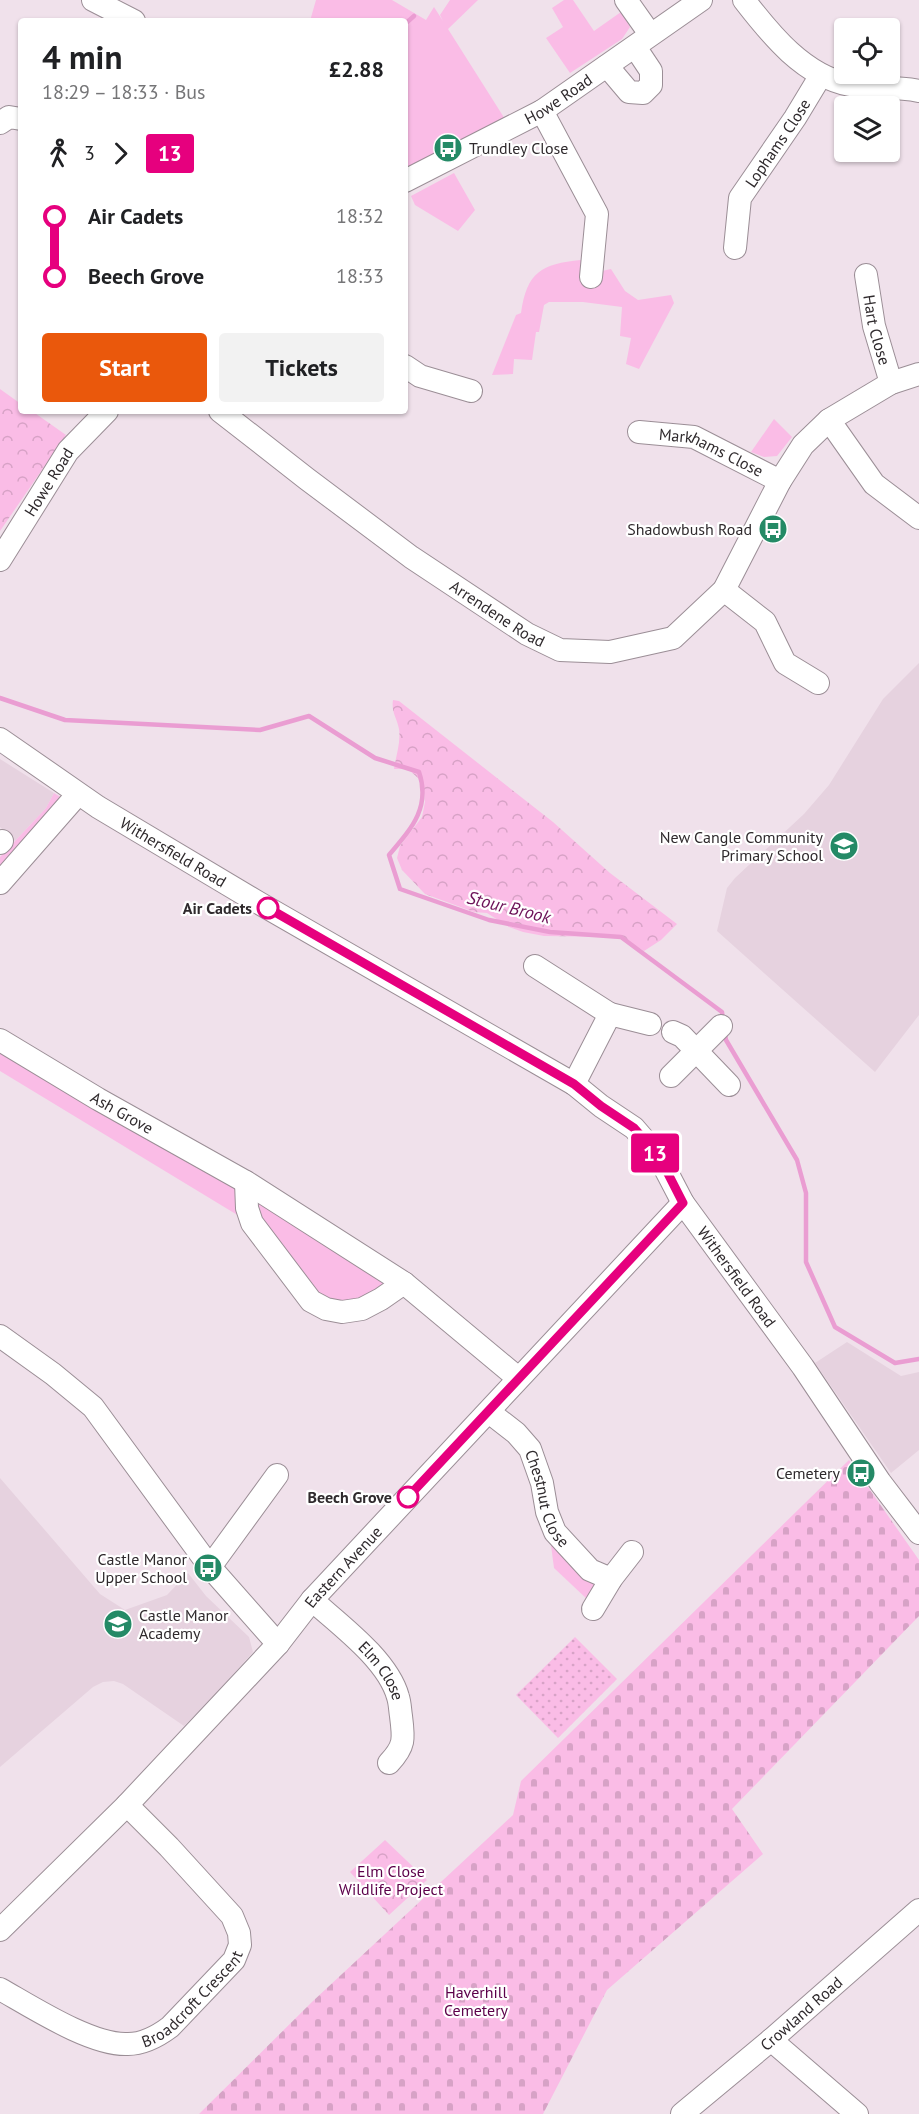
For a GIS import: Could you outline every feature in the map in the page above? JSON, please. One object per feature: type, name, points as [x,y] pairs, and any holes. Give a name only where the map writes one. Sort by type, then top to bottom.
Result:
[{"type":"street","points":[[93,0],[126,10]]},
{"type":"street","points":[[136,0],[145,18]]},
{"type":"street","points":[[607,66],[628,92],[643,93],[651,86],[651,71],[643,41],[626,0]]},
{"type":"street","name":"Howe Road","points":[[408,179],[542,111],[701,0]]},
{"type":"street","points":[[744,0],[768,31],[795,57],[820,75],[847,84],[901,87],[919,91]]},
{"type":"street","name":"Lophams Close","points":[[735,248],[740,198],[795,118],[820,75]]},
{"type":"street","points":[[542,111],[597,214],[591,278]]},
{"type":"street","points":[[0,123],[9,117],[18,118]]},
{"type":"street","name":"Hart Close","points":[[866,274],[874,327],[891,383]]},
{"type":"street","points":[[408,368],[420,376],[471,391]]},
{"type":"street","name":"Arrendene Road","points":[[224,414],[411,557],[526,634],[560,650],[610,652],[673,638],[724,590],[780,481],[803,445],[829,420],[891,383],[919,374]]},
{"type":"street","name":"Howe Road","points":[[0,560],[69,451],[103,414]]},
{"type":"street","points":[[829,420],[874,484],[919,518]]},
{"type":"street","name":"Markhams Close","points":[[639,432],[694,437],[780,481]]},
{"type":"street","points":[[724,590],[765,622],[785,663],[818,683]]},
{"type":"street","name":"Withersfield Road","points":[[0,739],[78,794],[260,903],[574,1084],[634,1128],[659,1156],[683,1203],[803,1367],[880,1482],[919,1533]]},
{"type":"street","points":[[0,882],[78,794]]},
{"type":"street","points":[[535,966],[610,1014],[650,1024]]},
{"type":"street","points":[[574,1084],[610,1014]]},
{"type":"street","points":[[671,1076],[721,1026]]},
{"type":"street","points":[[673,1032],[682,1036],[729,1085]]},
{"type":"street","name":"Ash Grove","points":[[0,1040],[98,1099],[246,1182],[404,1283],[518,1378]]},
{"type":"street","points":[[246,1182],[247,1208],[252,1223],[311,1301],[326,1309],[342,1312],[362,1309],[404,1283]]},
{"type":"street","name":"Eastern Avenue","points":[[0,1930],[44,1884],[127,1805],[278,1644],[312,1600],[683,1203]]},
{"type":"street","points":[[0,1336],[53,1374],[93,1407],[210,1567],[278,1644]]},
{"type":"street","name":"Chestnut Close","points":[[489,1412],[516,1433],[530,1449],[542,1484],[547,1512],[555,1532],[590,1570],[610,1580]]},
{"type":"street","points":[[210,1567],[277,1474]]},
{"type":"street","points":[[593,1609],[610,1580],[632,1552]]},
{"type":"street","name":"Elm Close","points":[[312,1600],[359,1642],[390,1679],[398,1697],[403,1738],[401,1750],[389,1763]]},
{"type":"street","name":"Broadcroft Crescent","points":[[0,1989],[44,2014],[94,2037],[114,2044],[129,2044],[159,2036],[234,1960],[240,1946],[232,1916],[127,1805]]},
{"type":"street","name":"Crowland Road","points":[[682,2114],[771,2040],[919,1910]]},
{"type":"street","points":[[771,2040],[857,2114]]},
{"type":"shaded area","name":"New Cangle Community Primary School","points":[[919,663],[919,1015],[875,1072],[717,931],[727,888],[804,814],[829,785],[883,699]]},
{"type":"shaded area","points":[[0,759],[54,793],[46,808],[15,841],[0,827]]},
{"type":"shaded area","points":[[847,1342],[901,1376],[919,1372],[919,1450],[891,1473],[815,1363]]},
{"type":"shaded area","name":"Castle Manor Academy","points":[[0,1478],[100,1594],[125,1610],[167,1595],[188,1573],[206,1596],[249,1637],[253,1652],[184,1726],[123,1684],[114,1681],[103,1682],[93,1687],[0,1767]]},
{"type":"green space","points":[[316,0],[392,0],[426,20],[434,7],[443,21],[440,15],[450,0],[478,0],[448,29],[510,127],[408,179],[408,18],[311,18]]},
{"type":"green space","points":[[564,0],[573,0],[594,31],[621,12],[630,27],[622,39],[570,73],[546,38],[563,27],[552,8]]},
{"type":"green space","points":[[454,173],[475,210],[458,231],[415,205],[411,196]]},
{"type":"green space","points":[[581,260],[582,282],[602,271],[611,269],[625,291],[638,300],[671,295],[674,303],[639,369],[626,364],[631,338],[620,336],[622,307],[583,302],[549,302],[544,305],[539,332],[536,332],[532,360],[514,359],[513,374],[492,375],[516,315],[521,313],[527,288],[532,279],[546,268],[556,264]]},
{"type":"green space","points":[[0,389],[18,402],[18,414],[36,414],[66,435],[0,531]]},
{"type":"green space","points":[[774,419],[792,437],[777,456],[764,457],[751,452]]},
{"type":"green space","points":[[393,700],[399,701],[553,822],[610,873],[677,924],[661,940],[644,951],[628,941],[614,937],[544,936],[523,932],[509,927],[487,913],[474,912],[425,894],[402,870],[397,858],[400,846],[422,817],[425,802],[424,788],[418,778],[408,769],[394,769],[399,734]]},
{"type":"green space","points":[[54,793],[62,798],[0,869],[0,857],[46,808]]},
{"type":"green space","points":[[0,1043],[238,1186],[244,1219],[0,1071]]},
{"type":"green space","points":[[258,1201],[385,1280],[384,1295],[329,1306],[258,1221]]},
{"type":"green space","name":"Haverhill Cemetery","points":[[849,1460],[919,1560],[919,1616],[732,1809],[763,1854],[607,1990],[543,2114],[199,2114],[313,2001],[513,1815],[521,1781]]},
{"type":"green space","points":[[549,1530],[594,1582],[588,1600],[554,1568]]},
{"type":"green space","points":[[575,1637],[617,1679],[558,1738],[516,1695]]},
{"type":"green space","name":"Elm Close Wildlife Project","points":[[385,1840],[427,1880],[389,1915],[350,1872]]},
{"type":"waterway","points":[[408,21],[414,16]]},
{"type":"waterway","name":"Stour Brook","points":[[0,698],[65,720],[260,730],[309,716],[375,758],[419,772],[422,785],[421,807],[411,827],[389,855],[400,889],[489,920],[550,932],[621,937],[722,1012],[723,1020]]},
{"type":"waterway","name":"Stour Brook","points":[[725,1034],[726,1040],[797,1160],[806,1193],[806,1262],[835,1327],[895,1363],[919,1359]]},
{"type":"bus line","name":"13","points":[[268,908],[574,1084],[634,1128],[659,1156],[683,1203],[408,1497]]},
{"type":"place","name":"Trundley Close","points":[[448,148]]},
{"type":"place","name":"Shadowbush Road","points":[[773,529]]},
{"type":"place","name":"New Cangle Community Primary School","points":[[844,846]]},
{"type":"place","name":"Air Cadets","points":[[268,908]]},
{"type":"place","name":"Cemetery","points":[[861,1473]]},
{"type":"place","name":"Beech Grove","points":[[408,1497]]},
{"type":"place","name":"Castle Manor Upper School","points":[[208,1568]]},
{"type":"place","name":"Castle Manor Academy","points":[[118,1624]]}]
